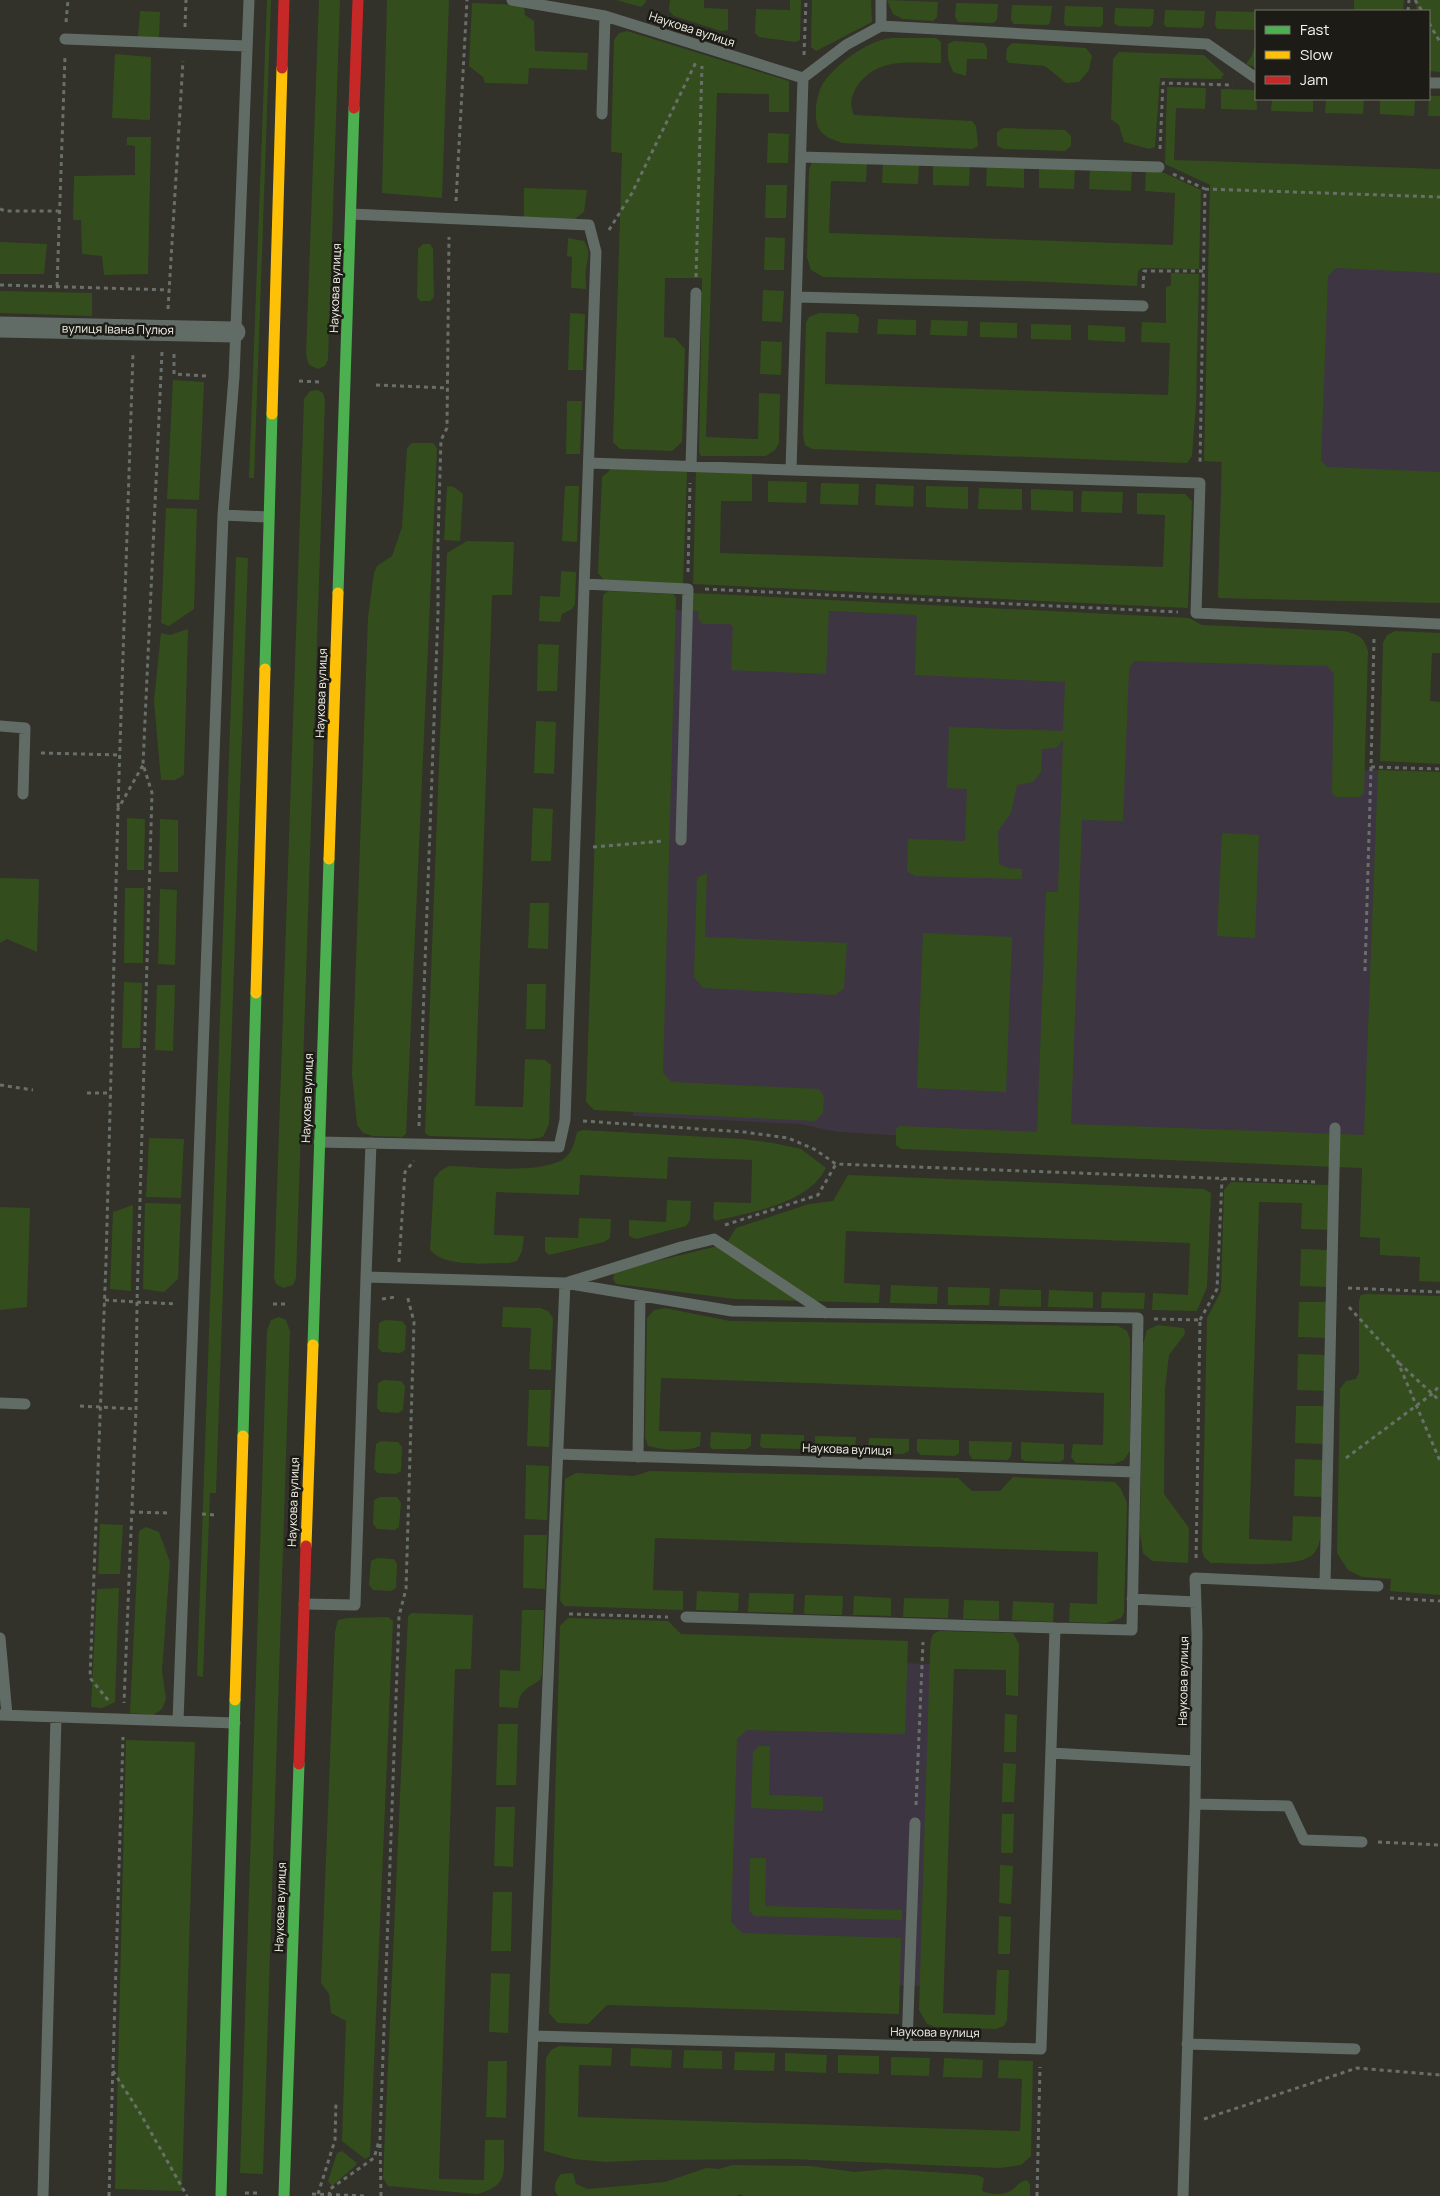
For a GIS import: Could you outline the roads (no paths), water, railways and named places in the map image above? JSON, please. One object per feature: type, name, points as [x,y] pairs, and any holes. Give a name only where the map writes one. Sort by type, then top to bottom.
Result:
[{"type":"main road","points":[[220,2196],[284,0]]},
{"type":"main road","name":"Наукова вулиця","points":[[284,2196],[358,0]]},
{"type":"street","name":"вулиця Івана Пулюя","points":[[0,327],[235,332]]},
{"type":"lane","points":[[178,1721],[223,515],[235,332],[249,0]]},
{"type":"lane","name":"Наукова вулиця","points":[[512,0],[605,16],[803,78]]},
{"type":"lane","points":[[881,0],[881,26]]},
{"type":"lane","points":[[602,114],[605,16]]},
{"type":"lane","points":[[791,470],[803,78],[846,45],[881,26],[1207,44],[1255,78]]},
{"type":"lane","points":[[66,39],[247,46]]},
{"type":"lane","points":[[801,157],[1159,167]]},
{"type":"lane","points":[[319,1142],[559,1147],[565,1120],[596,252],[589,225],[351,214]]},
{"type":"lane","points":[[691,466],[696,293]]},
{"type":"lane","points":[[797,297],[1142,306]]},
{"type":"lane","points":[[588,463],[1200,483],[1196,613],[1440,624]]},
{"type":"lane","points":[[223,515],[268,517]]},
{"type":"lane","points":[[584,584],[688,589],[681,840]]},
{"type":"lane","points":[[0,726],[25,728],[22,794]]},
{"type":"lane","points":[[1335,1128],[1326,1584],[1378,1586]]},
{"type":"lane","points":[[304,1604],[356,1605],[371,1144]]},
{"type":"lane","points":[[565,1284],[681,1247],[714,1239],[825,1313]]},
{"type":"lane","points":[[366,1277],[565,1284],[732,1311],[1138,1318],[1132,1630],[924,1626],[686,1618]]},
{"type":"lane","points":[[526,2196],[565,1284]]},
{"type":"lane","points":[[638,1457],[640,1296]]},
{"type":"lane","points":[[0,1403],[25,1404]]},
{"type":"lane","name":"Наукова вулиця","points":[[558,1454],[1135,1472]]},
{"type":"lane","name":"Наукова вулиця","points":[[1182,2196],[1195,1804],[1195,1578],[1326,1584]]},
{"type":"lane","points":[[1132,1599],[1196,1602]]},
{"type":"lane","points":[[1054,1628],[1050,1754],[1195,1761]]},
{"type":"lane","points":[[0,1638],[3,1715],[235,1722]]},
{"type":"lane","points":[[43,2196],[56,1717]]},
{"type":"lane","name":"Наукова вулиця","points":[[532,2036],[1041,2048],[1050,1754]]},
{"type":"lane","points":[[1195,1804],[1288,1806],[1304,1840],[1362,1842]]},
{"type":"lane","points":[[907,2045],[915,1824]]},
{"type":"lane","points":[[1187,2044],[1355,2049]]}]
